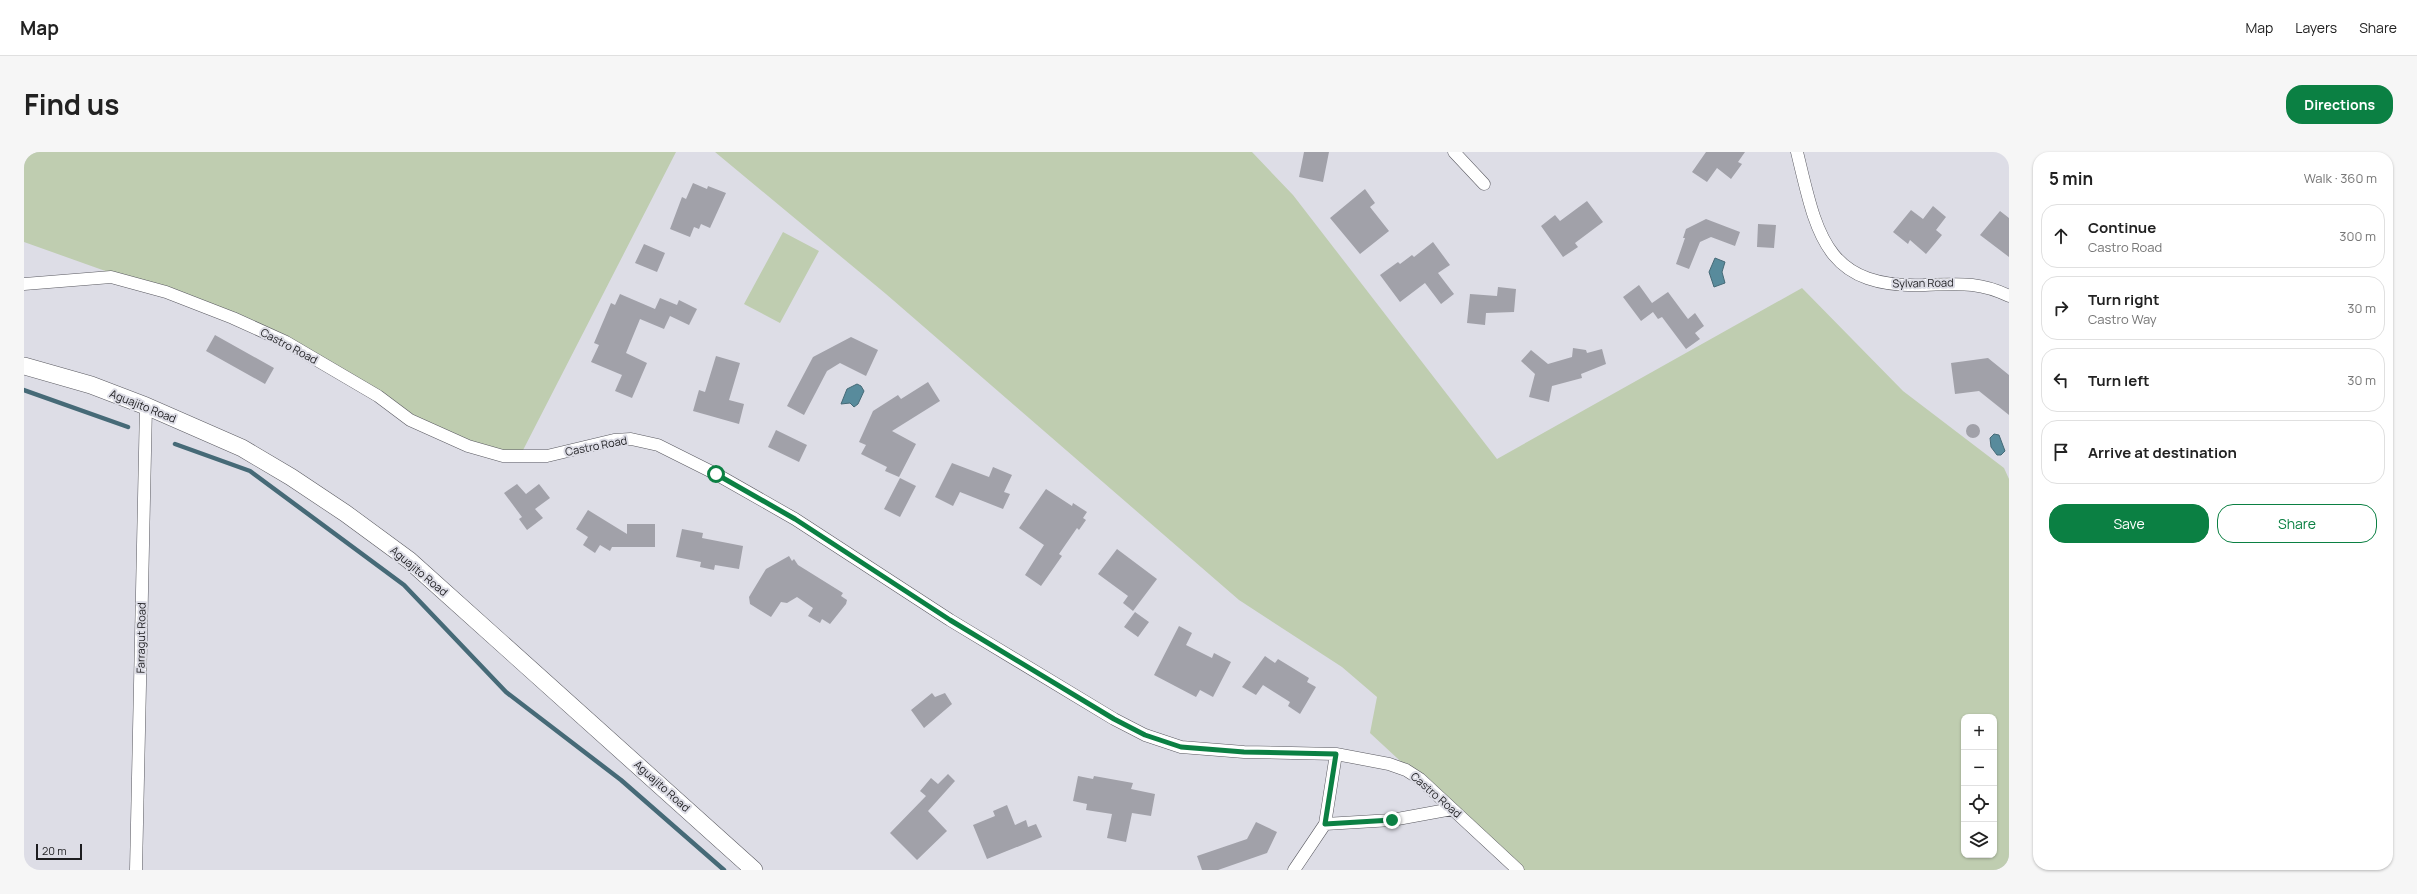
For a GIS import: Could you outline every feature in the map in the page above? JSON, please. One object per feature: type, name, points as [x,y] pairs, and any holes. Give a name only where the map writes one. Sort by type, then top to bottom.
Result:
[{"type":"street","points":[[1454,152],[1484,184]]},
{"type":"street","name":"Sylvan Road","points":[[1797,152],[1817,229],[1829,251],[1846,266],[1867,279],[1883,284],[1925,286],[1960,283],[1980,285],[2009,296]]},
{"type":"street","name":"Castro Road","points":[[24,284],[111,277],[166,292],[233,318],[286,342],[378,396],[410,420],[468,446],[503,456],[547,456],[614,440],[631,439],[658,445],[716,474],[795,519],[957,624],[1114,719],[1145,735],[1181,747],[1244,752],[1336,754],[1389,764],[1406,770],[1420,778],[1518,870]]},
{"type":"street","name":"Aguajito Road","points":[[24,366],[91,385],[146,406],[248,451],[333,505],[409,560],[754,870]]},
{"type":"street","name":"Farragut Road","points":[[136,870],[146,406]]},
{"type":"street","points":[[1294,870],[1325,824],[1336,754]]},
{"type":"street","points":[[1325,824],[1392,820],[1452,809]]},
{"type":"green space","points":[[24,152],[676,152],[520,456],[503,456],[410,420],[286,342],[139,283],[24,242]]},
{"type":"green space","points":[[715,152],[1252,152],[1293,195],[1497,459],[1802,288],[1903,391],[2004,468],[2009,479],[2009,870],[1518,870],[1370,733],[1377,697],[1342,667],[1239,600],[886,294]]},
{"type":"green space","points":[[783,232],[819,251],[780,323],[744,304]]},
{"type":"water","points":[[1715,258],[1725,262],[1722,272],[1725,283],[1714,287],[1709,272]]},
{"type":"water","points":[[857,384],[861,386],[864,391],[858,404],[854,407],[850,403],[841,404],[847,389]]},
{"type":"water","points":[[1994,434],[1999,435],[2005,451],[2001,455],[1997,455],[1991,447],[1990,438]]},
{"type":"building","points":[[1304,152],[1329,152],[1323,182],[1299,177]]},
{"type":"building","points":[[1706,152],[1745,152],[1738,162],[1742,164],[1731,179],[1717,168],[1707,182],[1692,172]]},
{"type":"building","points":[[693,183],[707,189],[708,186],[726,193],[710,228],[701,224],[699,229],[694,227],[690,237],[670,229],[682,197],[686,199]]},
{"type":"building","points":[[1365,189],[1375,203],[1370,207],[1389,231],[1360,254],[1330,218]]},
{"type":"building","points":[[1587,201],[1603,222],[1575,243],[1578,247],[1563,257],[1541,226],[1555,215],[1560,221]]},
{"type":"building","points":[[1933,206],[1946,217],[1936,230],[1942,235],[1926,254],[1910,240],[1908,244],[1893,232],[1911,210],[1923,219]]},
{"type":"building","points":[[2000,211],[2009,218],[2009,257],[1980,235]]},
{"type":"building","points":[[1706,219],[1740,232],[1735,246],[1711,237],[1700,242],[1689,269],[1676,264],[1685,238],[1683,238],[1686,229]]},
{"type":"building","points":[[1758,224],[1776,225],[1774,248],[1757,247]]},
{"type":"building","points":[[1433,242],[1450,265],[1438,273],[1454,294],[1441,304],[1425,283],[1400,302],[1380,275],[1398,262],[1400,264],[1412,255],[1414,257]]},
{"type":"building","points":[[644,244],[665,253],[657,272],[635,263]]},
{"type":"building","points":[[1639,285],[1652,303],[1668,292],[1688,319],[1695,313],[1704,326],[1695,333],[1700,339],[1686,349],[1662,317],[1658,319],[1653,312],[1641,321],[1623,297]]},
{"type":"building","points":[[1498,287],[1516,289],[1514,312],[1486,313],[1485,325],[1467,323],[1470,294],[1497,296]]},
{"type":"building","points":[[620,294],[655,309],[660,298],[677,305],[679,300],[697,309],[689,325],[670,316],[664,329],[640,319],[626,353],[647,363],[632,398],[615,391],[622,375],[591,362],[599,345],[594,343],[611,303],[615,305]]},
{"type":"building","points":[[215,335],[274,368],[265,384],[206,351]]},
{"type":"building","points":[[851,337],[878,350],[866,376],[840,363],[827,371],[804,415],[787,406],[813,357]]},
{"type":"building","points":[[1573,348],[1586,350],[1587,353],[1602,349],[1606,364],[1581,374],[1582,378],[1552,386],[1549,402],[1529,397],[1535,374],[1521,361],[1531,350],[1548,364],[1572,357]]},
{"type":"building","points":[[716,356],[740,363],[729,400],[744,404],[739,424],[693,411],[699,390],[705,392]]},
{"type":"building","points":[[1988,358],[2009,375],[2009,415],[1979,391],[1955,394],[1951,363]]},
{"type":"building","points":[[928,382],[940,401],[892,431],[916,444],[899,477],[885,471],[887,467],[861,454],[866,445],[859,442],[873,411],[898,395],[901,399]]},
{"type":"building","points":[[1973,424],[1978,426],[1980,431],[1978,436],[1973,438],[1968,436],[1966,431],[1968,426]]},
{"type":"building","points":[[776,430],[807,445],[799,462],[768,447]]},
{"type":"building","points":[[952,463],[989,477],[993,467],[1012,475],[1004,492],[1010,494],[1003,509],[960,492],[953,506],[935,497]]},
{"type":"building","points":[[900,478],[916,486],[900,517],[884,509]]},
{"type":"building","points":[[517,484],[526,494],[539,484],[550,498],[535,509],[543,518],[527,530],[519,519],[522,517],[504,493]]},
{"type":"building","points":[[1046,489],[1072,506],[1073,503],[1087,512],[1083,518],[1086,520],[1079,530],[1077,528],[1059,554],[1062,556],[1041,586],[1025,575],[1044,545],[1019,528]]},
{"type":"building","points":[[588,510],[627,534],[627,524],[655,524],[655,547],[612,547],[610,551],[600,545],[595,553],[583,545],[588,537],[576,529]]},
{"type":"building","points":[[682,529],[703,533],[702,538],[743,546],[739,569],[715,565],[714,570],[700,567],[701,562],[676,557]]},
{"type":"building","points":[[1117,549],[1157,579],[1133,611],[1123,603],[1128,596],[1098,574]]},
{"type":"building","points":[[789,556],[792,561],[794,559],[798,565],[843,593],[841,596],[847,600],[846,604],[830,624],[822,619],[820,623],[808,616],[813,608],[797,597],[787,603],[781,602],[771,617],[750,604],[749,597],[766,569]]},
{"type":"building","points":[[1135,612],[1149,622],[1138,637],[1124,627]]},
{"type":"building","points":[[1179,626],[1192,633],[1186,645],[1212,658],[1214,653],[1231,662],[1213,697],[1200,690],[1196,697],[1154,675]]},
{"type":"building","points":[[1265,656],[1275,663],[1278,659],[1309,678],[1307,682],[1316,687],[1300,714],[1288,706],[1290,702],[1263,685],[1256,695],[1242,687]]},
{"type":"building","points":[[932,693],[935,697],[945,693],[952,704],[924,728],[911,710]]},
{"type":"building","points":[[948,774],[955,781],[928,811],[947,831],[917,860],[890,833],[926,796],[920,791],[931,778],[938,784]]},
{"type":"building","points":[[1078,776],[1093,779],[1094,776],[1133,783],[1131,789],[1155,794],[1151,816],[1132,813],[1126,842],[1107,838],[1112,814],[1086,810],[1087,804],[1073,801]]},
{"type":"building","points":[[1007,805],[1015,825],[1026,820],[1028,827],[1036,824],[1042,837],[987,859],[973,825],[995,816],[993,811]]},
{"type":"building","points":[[1256,822],[1277,832],[1267,853],[1218,870],[1202,870],[1197,856],[1247,839]]},
{"type":"waterway","points":[[24,390],[128,427]]},
{"type":"waterway","points":[[175,444],[250,471],[404,585],[506,692],[621,780],[724,870]]},
{"type":"route","points":[[716,474],[795,519],[950,620],[1114,719],[1145,735],[1181,747],[1244,752],[1336,754],[1325,824],[1392,820]]}]
